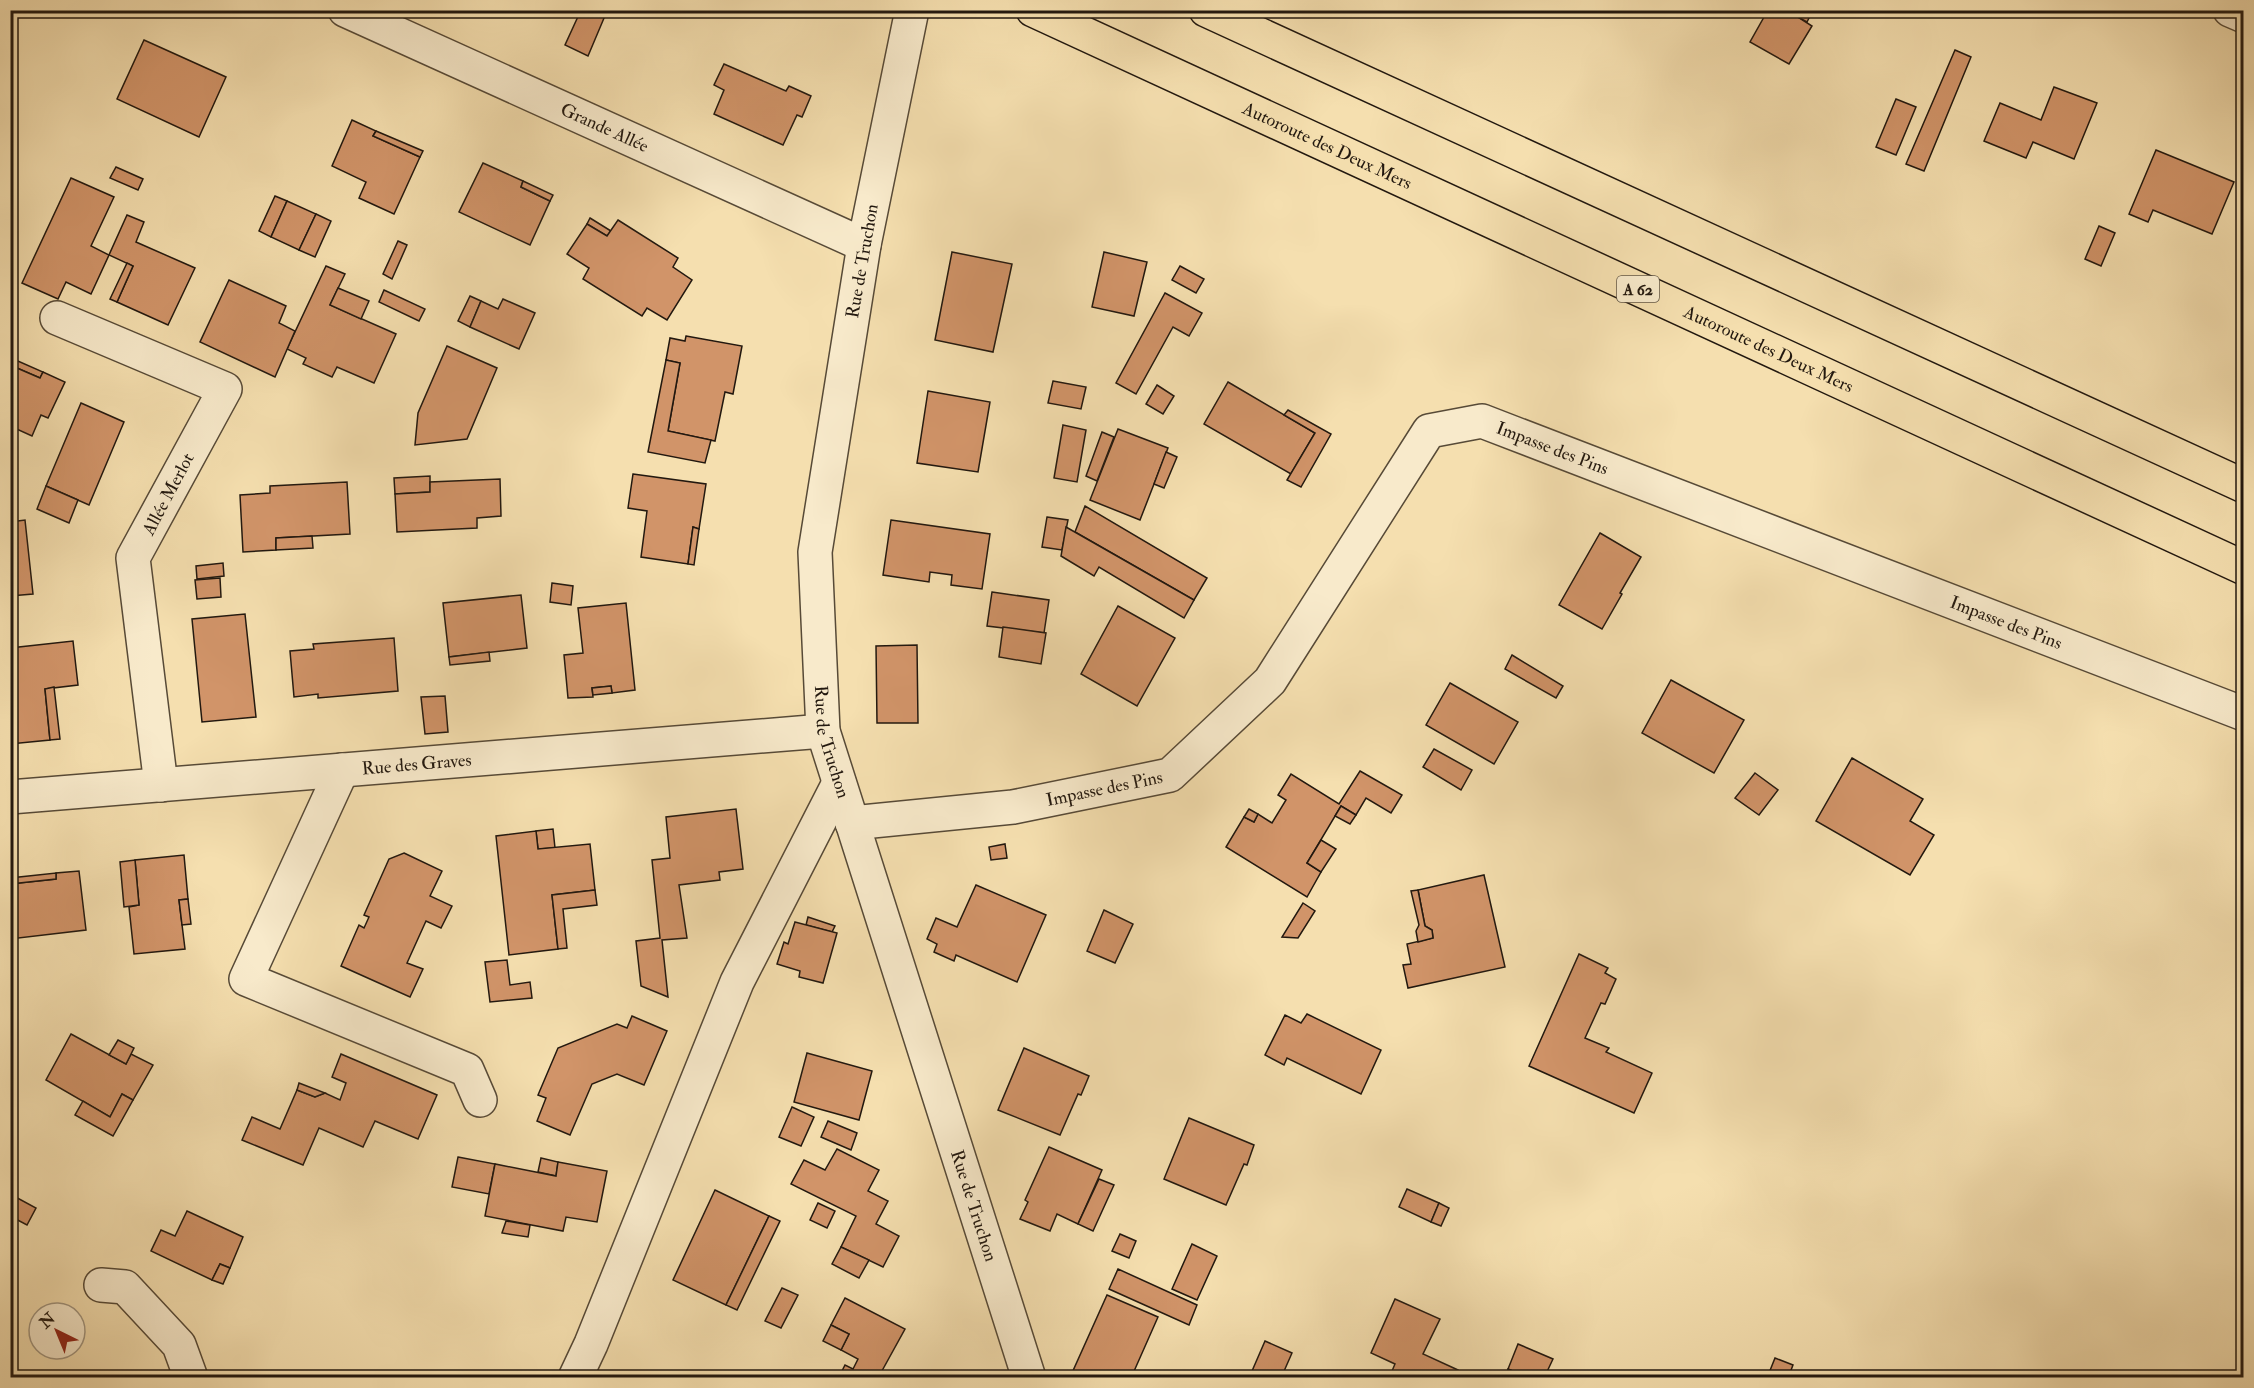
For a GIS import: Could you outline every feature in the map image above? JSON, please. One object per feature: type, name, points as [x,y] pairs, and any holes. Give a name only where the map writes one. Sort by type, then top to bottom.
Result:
[{"type":"highway","name":"Autoroute des Deux Mers","points":[[1033,10],[2244,568]]},
{"type":"highway","points":[[1206,10],[2244,486]]},
{"type":"street","name":"Grande Allée","points":[[345,10],[864,245]]},
{"type":"street","name":"Rue de Truchon","points":[[912,10],[864,245],[815,552],[822,731],[1032,1375]]},
{"type":"street","points":[[2230,10],[2244,16]]},
{"type":"street","name":"Allée Merlot","points":[[57,318],[225,388],[134,558],[161,785]]},
{"type":"street","name":"Impasse des Pins","points":[[852,823],[1013,807],[1170,775],[1270,681],[1429,431],[1482,421],[2244,714]]},
{"type":"street","name":"Rue des Graves","points":[[10,797],[822,731]]},
{"type":"street","points":[[342,770],[246,980],[467,1070],[480,1100]]},
{"type":"street","points":[[575,1377],[600,1322],[737,982],[839,783]]},
{"type":"street","points":[[101,1285],[125,1287],[178,1345],[191,1377]]},
{"type":"building","points":[[581,10],[607,11],[588,56],[565,45]]},
{"type":"building","points":[[1768,10],[1787,10],[1812,26],[1789,64],[1750,42]]},
{"type":"building","points":[[1796,10],[1802,10],[1810,16],[1807,22],[1794,15]]},
{"type":"building","points":[[144,40],[226,77],[199,137],[117,99]]},
{"type":"building","points":[[1955,50],[1971,57],[1924,171],[1906,164]]},
{"type":"building","points":[[724,64],[786,91],[789,86],[811,96],[802,117],[797,115],[783,145],[714,114],[724,90],[714,85]]},
{"type":"building","points":[[2054,87],[2097,103],[2074,159],[2033,142],[2026,158],[1984,141],[2000,103],[2041,120]]},
{"type":"building","points":[[1896,99],[1916,107],[1896,155],[1876,147]]},
{"type":"building","points":[[352,120],[376,131],[373,136],[420,157],[394,214],[359,198],[366,182],[332,166]]},
{"type":"building","points":[[376,131],[423,151],[420,157],[373,136]]},
{"type":"building","points":[[2156,150],[2234,182],[2212,234],[2153,210],[2148,222],[2129,214]]},
{"type":"building","points":[[483,163],[523,181],[521,187],[550,201],[530,245],[459,212]]},
{"type":"building","points":[[116,167],[143,179],[138,190],[110,178]]},
{"type":"building","points":[[71,178],[114,197],[91,246],[109,255],[91,294],[66,282],[58,299],[22,283]]},
{"type":"building","points":[[523,181],[553,195],[550,201],[521,187]]},
{"type":"building","points":[[275,196],[287,201],[271,237],[259,231]]},
{"type":"building","points":[[287,201],[316,214],[299,250],[271,237]]},
{"type":"building","points":[[316,214],[331,221],[315,257],[299,250]]},
{"type":"building","points":[[127,215],[144,222],[136,242],[195,268],[168,325],[117,302],[133,266],[109,255]]},
{"type":"building","points":[[590,218],[611,231],[607,236],[587,224]]},
{"type":"building","points":[[618,220],[678,258],[673,267],[692,280],[667,320],[647,308],[642,316],[583,279],[589,268],[567,254],[587,224],[607,236]]},
{"type":"building","points":[[2099,226],[2115,233],[2101,266],[2085,259]]},
{"type":"building","points":[[398,241],[407,245],[392,279],[383,274]]},
{"type":"building","points":[[952,252],[1012,264],[993,352],[935,340]]},
{"type":"building","points":[[1104,252],[1147,262],[1134,316],[1092,307]]},
{"type":"building","points":[[127,263],[133,266],[117,302],[110,299]]},
{"type":"building","points":[[326,266],[345,274],[330,305],[396,334],[374,383],[337,367],[332,377],[303,364],[306,358],[287,349]]},
{"type":"building","points":[[1180,266],[1204,279],[1196,293],[1172,280]]},
{"type":"building","points":[[229,280],[286,306],[279,323],[295,331],[275,377],[200,342]]},
{"type":"building","points":[[338,288],[369,301],[361,319],[330,305]]},
{"type":"building","points":[[384,290],[425,309],[419,321],[379,302]]},
{"type":"building","points":[[1165,293],[1202,313],[1189,336],[1173,327],[1136,394],[1116,383]]},
{"type":"building","points":[[470,296],[481,301],[470,327],[458,321]]},
{"type":"building","points":[[503,299],[535,313],[519,349],[470,327],[481,301],[498,309]]},
{"type":"building","points":[[686,336],[742,346],[733,394],[725,392],[715,441],[668,431],[680,363],[666,360],[670,338],[685,341]]},
{"type":"building","points":[[447,346],[497,368],[467,439],[415,445],[418,413]]},
{"type":"building","points":[[11,358],[43,372],[40,378],[10,365]]},
{"type":"building","points":[[666,360],[680,363],[668,431],[711,440],[705,463],[648,452]]},
{"type":"building","points":[[10,365],[40,378],[43,372],[65,382],[48,418],[41,415],[32,436],[10,426]]},
{"type":"building","points":[[1053,381],[1086,387],[1081,409],[1048,403]]},
{"type":"building","points":[[1228,382],[1315,433],[1291,474],[1204,424]]},
{"type":"building","points":[[1157,385],[1174,396],[1163,414],[1146,404]]},
{"type":"building","points":[[928,391],[990,402],[978,472],[917,463]]},
{"type":"building","points":[[81,403],[124,422],[89,505],[46,486]]},
{"type":"building","points":[[1288,410],[1331,434],[1301,487],[1287,480],[1315,433],[1284,415]]},
{"type":"building","points":[[1063,425],[1086,430],[1077,482],[1054,478]]},
{"type":"building","points":[[1118,429],[1168,448],[1140,520],[1090,500]]},
{"type":"building","points":[[1102,432],[1114,437],[1097,481],[1086,476]]},
{"type":"building","points":[[1166,452],[1177,457],[1164,488],[1154,484]]},
{"type":"building","points":[[633,474],[706,484],[699,529],[693,527],[688,564],[641,557],[647,511],[628,508]]},
{"type":"building","points":[[430,476],[430,492],[395,494],[394,478]]},
{"type":"building","points":[[500,479],[501,516],[477,518],[477,528],[397,532],[395,494],[430,492],[430,482]]},
{"type":"building","points":[[347,482],[350,534],[276,538],[276,550],[243,552],[240,495],[270,493],[270,486]]},
{"type":"building","points":[[46,486],[78,500],[69,523],[37,509]]},
{"type":"building","points":[[1085,506],[1207,578],[1194,600],[1075,532]]},
{"type":"building","points":[[1047,517],[1068,520],[1062,550],[1042,547]]},
{"type":"building","points":[[25,520],[33,594],[10,596],[10,522]]},
{"type":"building","points":[[891,520],[990,534],[982,589],[951,585],[952,575],[930,572],[929,582],[883,575]]},
{"type":"building","points":[[693,527],[699,529],[694,565],[688,564]]},
{"type":"building","points":[[1066,527],[1194,600],[1184,618],[1099,567],[1094,576],[1061,556]]},
{"type":"building","points":[[1600,533],[1641,557],[1602,629],[1559,605]]},
{"type":"building","points":[[312,536],[313,548],[276,550],[276,538]]},
{"type":"building","points":[[223,563],[224,576],[197,579],[196,566]]},
{"type":"building","points":[[220,578],[221,597],[197,599],[195,580]]},
{"type":"building","points":[[552,583],[573,586],[571,605],[550,602]]},
{"type":"building","points":[[992,592],[1049,600],[1044,633],[987,626]]},
{"type":"building","points":[[521,595],[527,648],[449,657],[443,603]]},
{"type":"building","points":[[626,603],[635,690],[612,693],[611,686],[592,688],[593,697],[568,698],[564,655],[583,653],[578,608]]},
{"type":"building","points":[[1118,606],[1175,638],[1137,706],[1081,674]]},
{"type":"building","points":[[245,614],[256,717],[202,722],[192,619]]},
{"type":"building","points":[[1003,627],[1046,633],[1041,664],[999,657]]},
{"type":"building","points":[[394,638],[398,691],[318,698],[318,694],[294,697],[290,651],[314,649],[313,644]]},
{"type":"building","points":[[73,641],[78,685],[45,689],[50,740],[10,744],[10,648]]},
{"type":"building","points":[[917,645],[918,723],[877,723],[876,646]]},
{"type":"building","points":[[489,652],[490,661],[450,665],[449,657]]},
{"type":"building","points":[[1512,655],[1563,686],[1556,698],[1505,669]]},
{"type":"building","points":[[1671,680],[1744,720],[1714,773],[1642,733]]},
{"type":"building","points":[[1450,683],[1518,722],[1494,764],[1426,725]]},
{"type":"building","points":[[611,686],[612,693],[593,695],[592,688]]},
{"type":"building","points":[[54,687],[60,739],[50,740],[45,689]]},
{"type":"building","points":[[445,696],[448,732],[425,734],[421,697]]},
{"type":"building","points":[[1434,749],[1472,770],[1461,790],[1423,767]]},
{"type":"building","points":[[1852,758],[1923,799],[1910,821],[1934,835],[1910,875],[1816,821]]},
{"type":"building","points":[[1360,771],[1402,795],[1391,813],[1366,798],[1356,815],[1341,806],[1307,863],[1321,872],[1307,897],[1226,847],[1244,817],[1254,822],[1258,814],[1272,823],[1286,800],[1278,795],[1291,774],[1339,804]]},
{"type":"building","points":[[1755,773],[1778,790],[1759,815],[1735,798]]},
{"type":"building","points":[[1341,806],[1356,815],[1350,824],[1335,816]]},
{"type":"building","points":[[736,809],[743,869],[719,872],[720,880],[679,885],[687,938],[662,940],[668,997],[641,986],[636,941],[660,938],[652,860],[670,858],[666,817]]},
{"type":"building","points":[[1249,809],[1258,814],[1254,822],[1244,817]]},
{"type":"building","points":[[553,829],[555,848],[538,849],[536,831]]},
{"type":"building","points":[[536,831],[538,849],[590,844],[595,890],[552,895],[558,949],[509,955],[496,836]]},
{"type":"building","points":[[1321,840],[1336,849],[1321,872],[1307,863]]},
{"type":"building","points":[[1005,844],[1007,858],[991,860],[989,847]]},
{"type":"building","points":[[404,853],[442,871],[430,896],[452,906],[441,928],[426,921],[407,963],[423,969],[410,997],[341,966],[359,925],[364,928],[369,917],[364,915],[389,859]]},
{"type":"building","points":[[184,855],[188,899],[179,900],[185,949],[134,954],[129,907],[139,905],[135,860]]},
{"type":"building","points":[[135,860],[139,905],[124,907],[120,862]]},
{"type":"building","points":[[79,871],[86,930],[10,939],[10,884],[56,879],[56,873]]},
{"type":"building","points":[[56,873],[56,879],[10,884],[10,878]]},
{"type":"building","points":[[1484,875],[1505,967],[1408,988],[1403,965],[1411,964],[1407,944],[1433,938],[1432,930],[1425,926],[1418,890]]},
{"type":"building","points":[[976,885],[1046,915],[1017,982],[956,955],[954,961],[934,952],[937,944],[927,939],[936,918],[957,927]]},
{"type":"building","points":[[595,890],[597,905],[563,909],[567,948],[558,949],[552,895]]},
{"type":"building","points":[[1418,890],[1425,926],[1432,930],[1433,938],[1418,942],[1416,931],[1419,925],[1411,891]]},
{"type":"building","points":[[188,899],[191,924],[182,925],[179,900]]},
{"type":"building","points":[[1303,903],[1315,911],[1298,938],[1282,937]]},
{"type":"building","points":[[1104,910],[1133,924],[1115,963],[1087,951]]},
{"type":"building","points":[[808,917],[835,926],[832,932],[806,925]]},
{"type":"building","points":[[795,922],[837,933],[823,983],[799,977],[800,971],[777,964],[784,942],[788,944]]},
{"type":"building","points":[[1579,954],[1608,968],[1605,973],[1616,979],[1605,1004],[1601,1003],[1585,1038],[1609,1048],[1606,1052],[1652,1073],[1634,1113],[1529,1066]]},
{"type":"building","points":[[507,960],[510,985],[530,982],[532,998],[490,1002],[485,962]]},
{"type":"building","points":[[1307,1014],[1381,1050],[1361,1094],[1287,1058],[1284,1065],[1265,1055],[1285,1015],[1301,1023]]},
{"type":"building","points":[[632,1016],[667,1031],[644,1085],[617,1074],[592,1084],[570,1135],[537,1121],[546,1098],[538,1095],[558,1048],[617,1024],[627,1028]]},
{"type":"building","points":[[71,1034],[126,1064],[131,1054],[153,1065],[133,1100],[122,1094],[110,1117],[46,1080]]},
{"type":"building","points":[[118,1040],[134,1048],[126,1064],[109,1055]]},
{"type":"building","points":[[1024,1048],[1089,1076],[1081,1095],[1078,1094],[1060,1135],[998,1110]]},
{"type":"building","points":[[807,1053],[872,1071],[859,1120],[794,1102]]},
{"type":"building","points":[[341,1054],[437,1095],[418,1139],[375,1121],[363,1147],[319,1128],[303,1165],[242,1140],[252,1117],[280,1129],[297,1090],[315,1097],[325,1093],[340,1100],[346,1083],[332,1077]]},
{"type":"building","points":[[299,1083],[325,1093],[315,1097],[297,1090]]},
{"type":"building","points":[[122,1094],[133,1100],[113,1136],[75,1115],[83,1101],[110,1117]]},
{"type":"building","points":[[792,1107],[814,1117],[801,1146],[779,1137]]},
{"type":"building","points":[[1189,1118],[1254,1145],[1247,1165],[1244,1164],[1226,1205],[1164,1179]]},
{"type":"building","points":[[828,1121],[857,1133],[851,1150],[821,1137]]},
{"type":"building","points":[[1049,1147],[1102,1170],[1078,1224],[1057,1214],[1050,1231],[1020,1219],[1028,1202],[1025,1200]]},
{"type":"building","points":[[837,1149],[879,1170],[868,1191],[888,1201],[876,1224],[899,1236],[883,1267],[841,1247],[856,1216],[791,1184],[804,1160],[825,1170]]},
{"type":"building","points":[[458,1157],[495,1164],[489,1194],[452,1187]]},
{"type":"building","points":[[541,1158],[558,1162],[556,1176],[538,1172]]},
{"type":"building","points":[[558,1162],[607,1171],[597,1222],[566,1217],[563,1231],[485,1216],[495,1164],[556,1176]]},
{"type":"building","points":[[1099,1179],[1114,1185],[1093,1231],[1078,1224]]},
{"type":"building","points":[[1407,1189],[1439,1203],[1431,1222],[1399,1207]]},
{"type":"building","points":[[715,1190],[769,1216],[726,1305],[673,1280]]},
{"type":"building","points":[[10,1194],[36,1208],[27,1225],[10,1216]]},
{"type":"building","points":[[818,1203],[835,1211],[827,1228],[810,1220]]},
{"type":"building","points":[[1439,1203],[1449,1208],[1441,1226],[1431,1222]]},
{"type":"building","points":[[187,1211],[243,1237],[230,1268],[220,1264],[212,1280],[151,1251],[161,1230],[175,1236]]},
{"type":"building","points":[[769,1216],[780,1221],[737,1310],[726,1305]]},
{"type":"building","points":[[506,1221],[530,1225],[528,1237],[502,1233]]},
{"type":"building","points":[[1120,1234],[1136,1241],[1129,1258],[1112,1251]]},
{"type":"building","points":[[1192,1244],[1217,1256],[1197,1300],[1172,1289]]},
{"type":"building","points":[[841,1247],[869,1260],[859,1278],[832,1264]]},
{"type":"building","points":[[220,1264],[230,1268],[223,1284],[212,1280]]},
{"type":"building","points":[[1118,1269],[1197,1305],[1189,1325],[1109,1289]]},
{"type":"building","points":[[782,1288],[798,1295],[781,1328],[765,1321]]},
{"type":"building","points":[[1107,1295],[1158,1317],[1131,1378],[1083,1378],[1072,1373]]},
{"type":"building","points":[[845,1298],[905,1329],[878,1378],[855,1378],[842,1371],[845,1365],[853,1369],[858,1359],[841,1350],[849,1334],[831,1325]]},
{"type":"building","points":[[1395,1299],[1440,1319],[1423,1354],[1458,1370],[1455,1378],[1389,1378],[1395,1364],[1371,1353]]},
{"type":"building","points":[[831,1325],[849,1334],[841,1350],[823,1341]]},
{"type":"building","points":[[1265,1341],[1292,1353],[1281,1378],[1249,1378]]},
{"type":"building","points":[[1518,1344],[1553,1359],[1544,1378],[1528,1378],[1508,1369]]},
{"type":"building","points":[[1775,1358],[1793,1365],[1788,1378],[1767,1378]]},
{"type":"building","points":[[1508,1369],[1528,1378],[1504,1378]]}]
